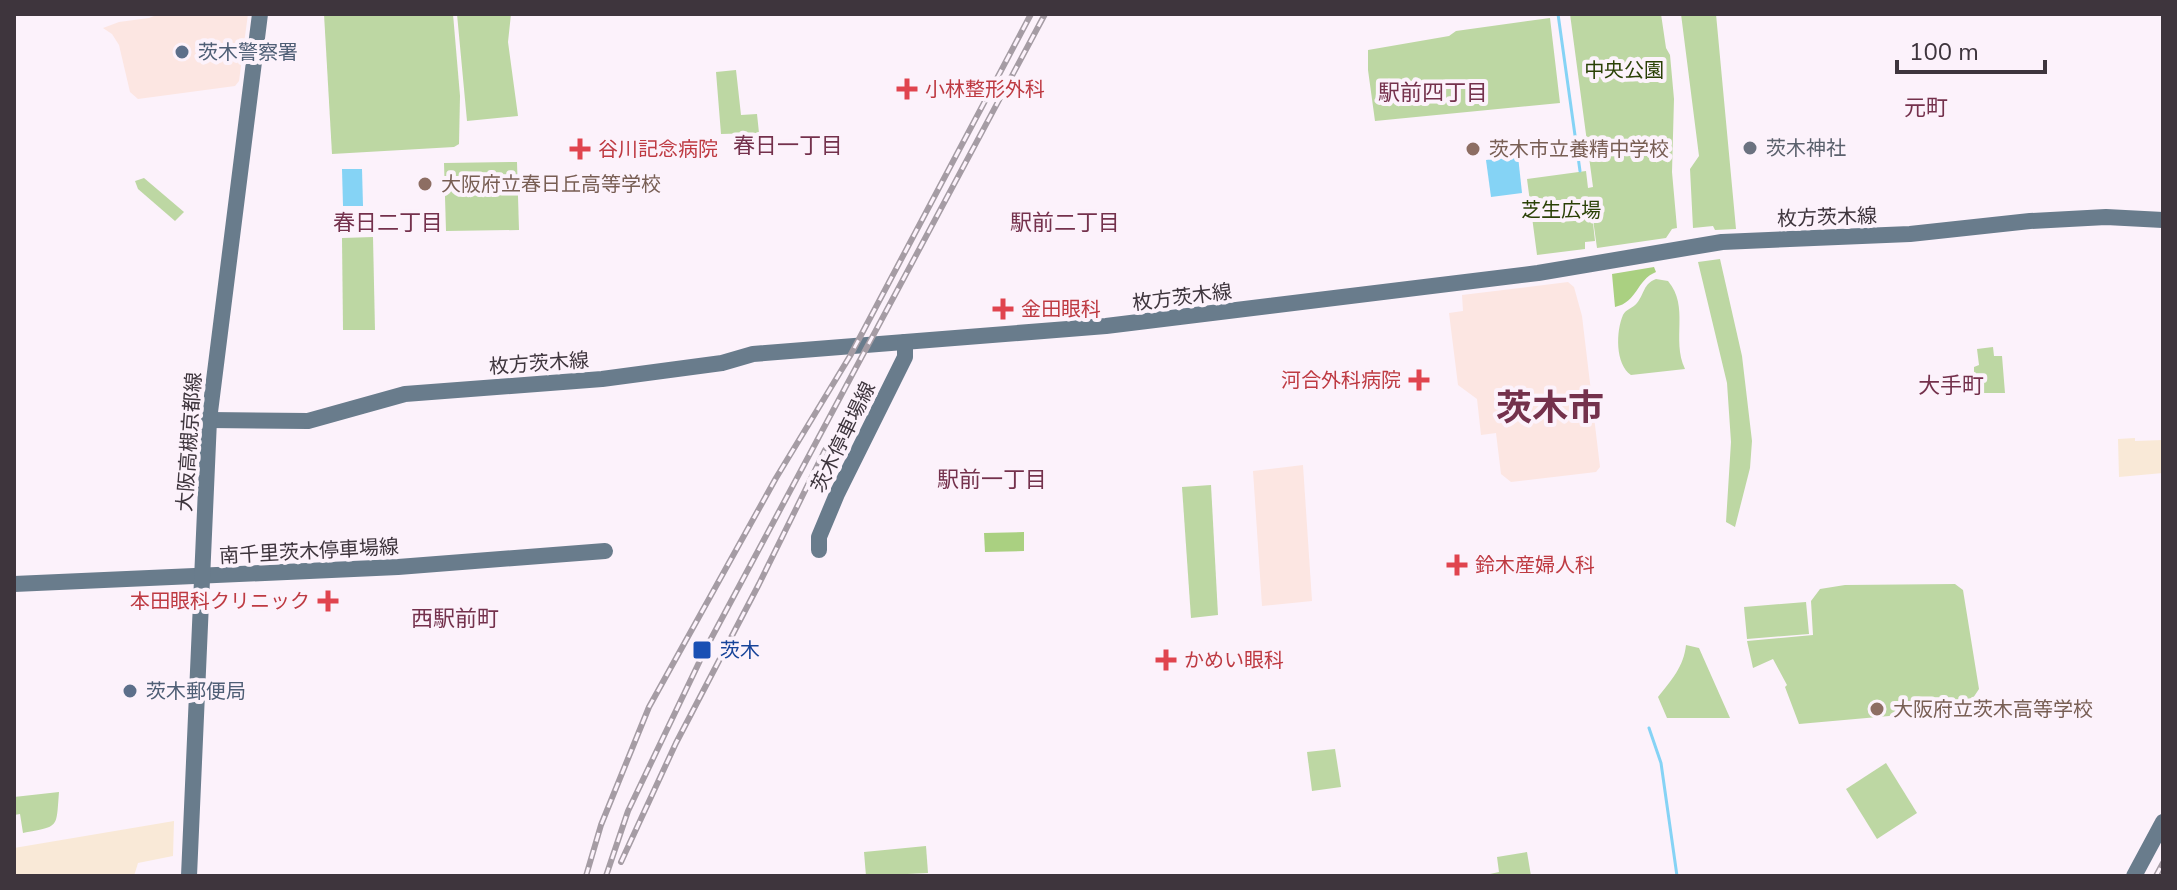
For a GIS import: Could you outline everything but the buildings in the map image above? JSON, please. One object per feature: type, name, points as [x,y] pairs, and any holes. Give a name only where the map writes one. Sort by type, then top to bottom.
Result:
[{"type":"main road","name":"大阪高槻京都線","points":[[189,876],[209,420],[260,14]]},
{"type":"main road","name":"枚方茨木線","points":[[209,420],[308,421],[405,394],[602,379],[722,363],[753,354],[1091,328],[1538,273],[1716,243],[1910,234],[2030,221],[2106,217],[2163,220]]},
{"type":"main road","name":"茨木停車場線","points":[[819,550],[819,537],[837,494],[905,357],[905,342]]},
{"type":"main road","name":"南千里茨木停車場線","points":[[14,584],[485,562],[605,551]]},
{"type":"main road","points":[[2134,876],[2163,822]]},
{"type":"shaded area","name":"茨木警察署","points":[[159,14],[248,14],[239,81],[235,86],[138,99],[130,92],[119,45],[112,34],[103,28]]},
{"type":"shaded area","points":[[1568,282],[1574,287],[1582,316],[1600,467],[1596,472],[1511,482],[1501,474],[1496,433],[1481,435],[1477,399],[1458,385],[1449,313],[1463,311],[1462,295]]},
{"type":"shaded area","points":[[2135,438],[2135,441],[2163,440],[2163,473],[2119,477],[2118,439]]},
{"type":"shaded area","points":[[1303,465],[1312,601],[1262,606],[1253,471]]},
{"type":"shaded area","points":[[174,821],[173,856],[138,863],[134,876],[14,876],[14,848]]},
{"type":"green space","points":[[324,14],[453,14],[460,96],[459,144],[454,147],[332,154]]},
{"type":"green space","points":[[457,14],[511,14],[508,42],[518,116],[467,121]]},
{"type":"green space","name":"中央公園","points":[[1570,14],[1661,14],[1666,48],[1670,55],[1674,99],[1672,172],[1677,228],[1672,229],[1666,238],[1597,248],[1591,205],[1595,241],[1585,242],[1585,249],[1537,255],[1527,179],[1586,171],[1588,188],[1593,187]]},
{"type":"green space","points":[[1681,14],[1716,14],[1736,229],[1715,230],[1713,226],[1693,228],[1690,169],[1699,156]]},
{"type":"green space","points":[[1550,18],[1560,103],[1375,121],[1368,50],[1449,36],[1456,31]]},
{"type":"green space","points":[[736,70],[741,115],[757,114],[759,133],[721,134],[716,72]]},
{"type":"green space","points":[[517,162],[519,230],[446,231],[444,163]]},
{"type":"green space","points":[[144,178],[184,212],[175,221],[138,189],[135,181]]},
{"type":"green space","points":[[373,237],[375,330],[343,330],[342,238]]},
{"type":"green space","points":[[1720,259],[1742,356],[1752,441],[1750,468],[1735,527],[1726,522],[1731,442],[1727,383],[1698,262]]},
{"type":"green space","points":[[1654,267],[1656,272],[1644,280],[1633,296],[1615,307],[1612,274]]},
{"type":"green space","points":[[1656,279],[1668,281],[1678,302],[1681,358],[1685,369],[1631,375],[1620,355],[1618,338],[1621,322],[1624,313],[1637,303],[1646,286]]},
{"type":"green space","points":[[1993,347],[1994,356],[2002,356],[2005,393],[1974,393],[1974,367],[1979,365],[1977,349]]},
{"type":"green space","points":[[1211,485],[1218,615],[1191,618],[1182,487]]},
{"type":"green space","points":[[1024,532],[1024,551],[985,552],[984,533]]},
{"type":"green space","points":[[1955,584],[1963,590],[1979,689],[1973,698],[1922,704],[1923,713],[1799,724],[1785,687],[1787,685],[1773,659],[1753,668],[1747,641],[1813,635],[1811,601],[1820,589],[1845,585]]},
{"type":"green space","points":[[1806,602],[1809,634],[1747,639],[1744,607]]},
{"type":"green space","points":[[1686,645],[1699,648],[1730,718],[1667,718],[1658,697],[1680,666]]},
{"type":"green space","points":[[1335,749],[1341,787],[1312,791],[1307,752]]},
{"type":"green space","points":[[1886,763],[1917,813],[1877,839],[1846,789]]},
{"type":"green space","points":[[59,792],[54,824],[23,833],[20,814],[14,815],[14,797]]},
{"type":"green space","points":[[926,846],[928,873],[866,876],[864,852]]},
{"type":"green space","points":[[1527,852],[1531,876],[1481,876],[1499,872],[1497,857]]},
{"type":"water","points":[[1518,156],[1522,193],[1491,197],[1486,160]]},
{"type":"water","points":[[342,169],[362,169],[363,206],[343,206]]},
{"type":"waterway","points":[[1558,14],[1580,171]]},
{"type":"waterway","points":[[1649,728],[1661,763],[1677,876]]},
{"type":"railway","points":[[586,876],[601,825],[649,707],[776,478],[850,356],[1031,14]]},
{"type":"railway","points":[[606,876],[628,811],[705,650],[1045,14]]},
{"type":"railway","points":[[621,862],[676,743],[825,450]]},
{"type":"railway","points":[[2156,876],[2163,863]]},
{"type":"place","name":"茨木警察署","points":[[182,52]]},
{"type":"place","name":"小林整形外科","points":[[907,89]]},
{"type":"place","name":"茨木神社","points":[[1750,148]]},
{"type":"place","name":"谷川記念病院","points":[[580,149]]},
{"type":"place","name":"茨木市立養精中学校","points":[[1473,149]]},
{"type":"place","name":"大阪府立春日丘高等学校","points":[[425,184]]},
{"type":"place","name":"金田眼科","points":[[1003,309]]},
{"type":"place","name":"河合外科病院","points":[[1419,380]]},
{"type":"place","name":"鈴木産婦人科","points":[[1457,565]]},
{"type":"place","name":"本田眼科クリニック","points":[[328,601]]},
{"type":"place","name":"茨木","points":[[702,650]]},
{"type":"place","name":"かめい眼科","points":[[1166,660]]},
{"type":"place","name":"茨木郵便局","points":[[130,691]]},
{"type":"place","name":"大阪府立茨木高等学校","points":[[1877,709]]},
{"type":"district","name":"駅前四丁目","points":[[1433,92]]},
{"type":"district","name":"元町","points":[[1926,107]]},
{"type":"district","name":"春日一丁目","points":[[788,145]]},
{"type":"district","name":"春日二丁目","points":[[388,222]]},
{"type":"district","name":"駅前二丁目","points":[[1065,222]]},
{"type":"district","name":"大手町","points":[[1951,385]]},
{"type":"district","name":"茨木市","points":[[1550,407]]},
{"type":"district","name":"駅前一丁目","points":[[992,479]]},
{"type":"district","name":"西駅前町","points":[[455,618]]},
{"type":"park label","name":"芝生広場","points":[[1561,210]]}]
